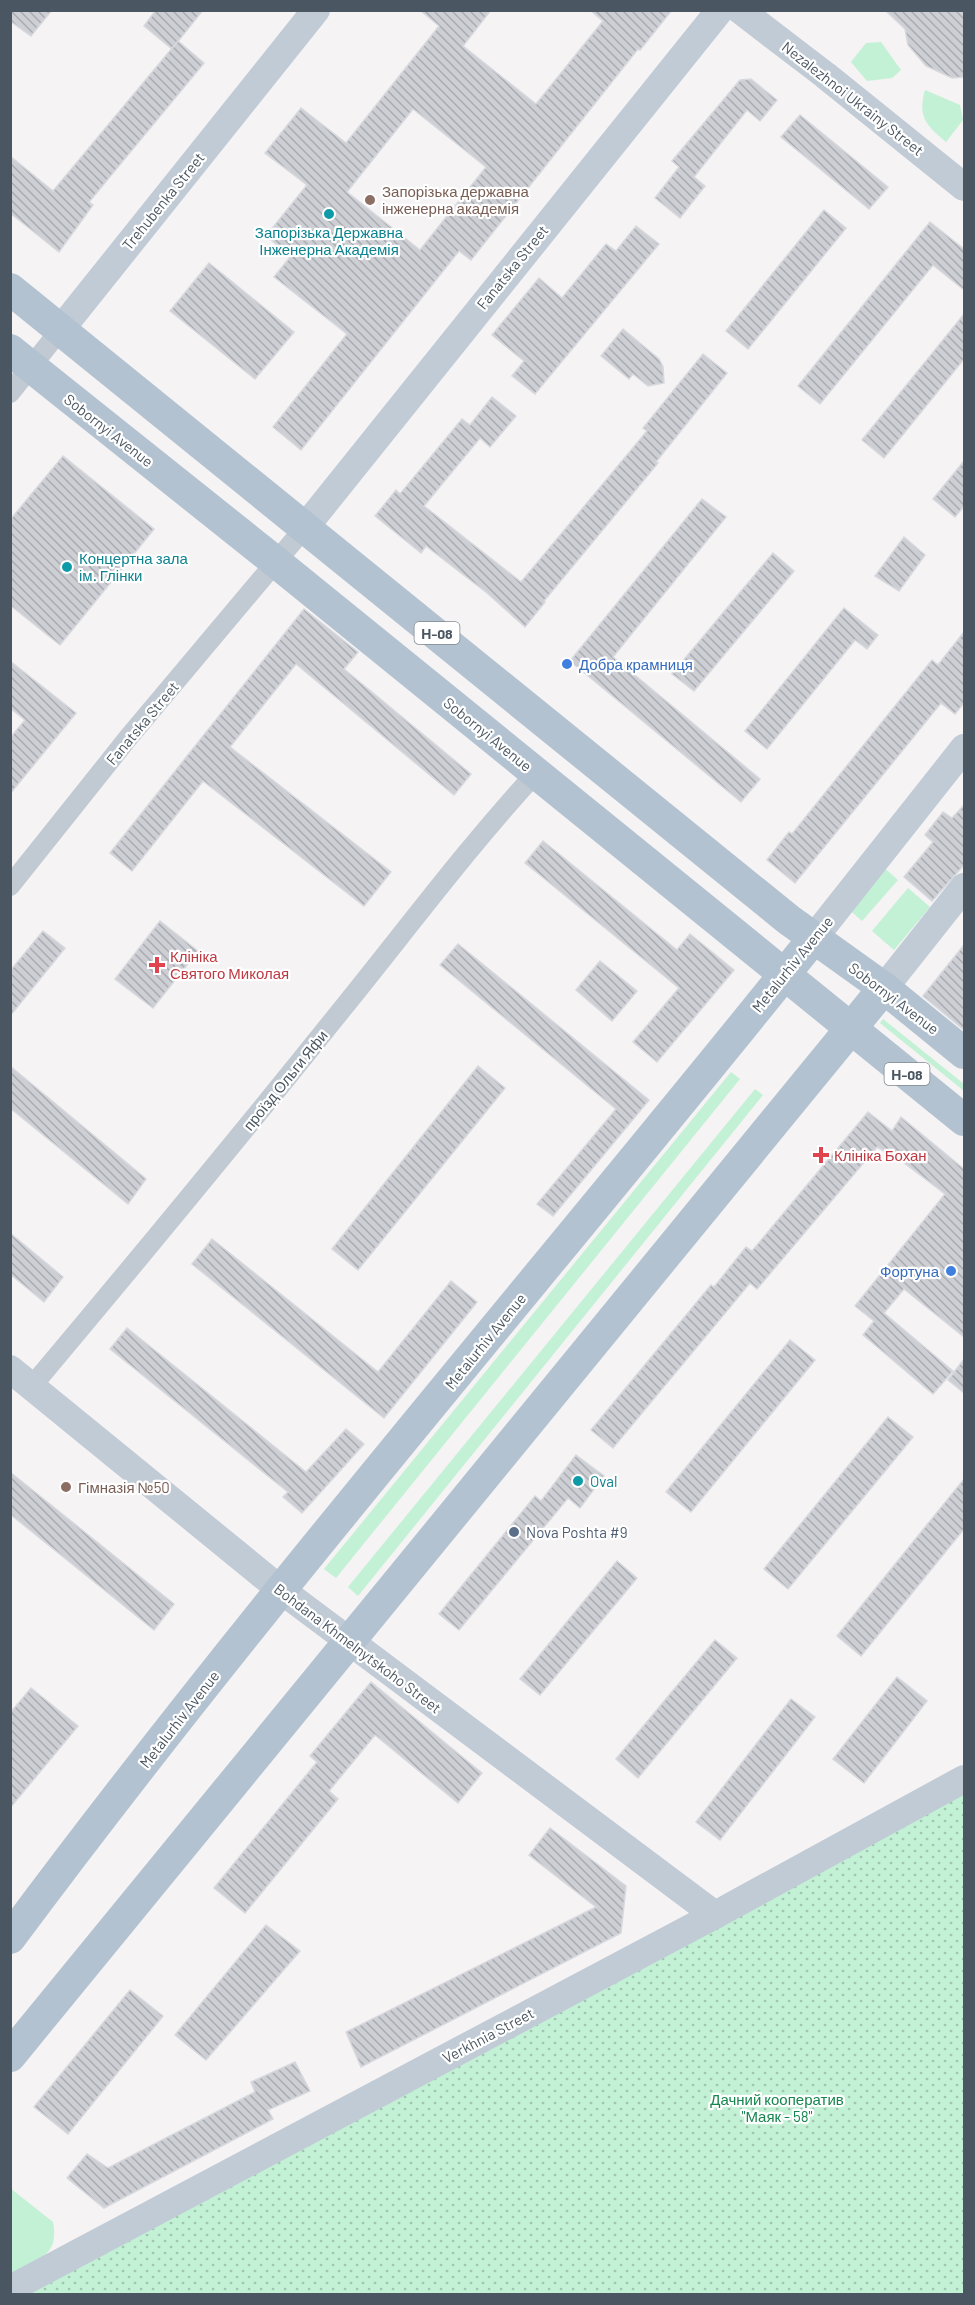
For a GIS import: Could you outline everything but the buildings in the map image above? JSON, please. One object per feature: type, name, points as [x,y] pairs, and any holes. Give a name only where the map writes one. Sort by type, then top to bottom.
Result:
[{"type":"main road","name":"Sobornyi Avenue","points":[[10,289],[306,526],[813,939],[884,988],[964,1053]]},
{"type":"main road","name":"Sobornyi Avenue","points":[[21,359],[277,563],[964,1120]]},
{"type":"main road","name":"Metalurhiv Avenue","points":[[10,1938],[88,1834],[281,1590],[813,939]]},
{"type":"main road","points":[[10,2056],[348,1640],[884,988]]},
{"type":"street","name":"Trehubenka Street","points":[[10,393],[21,359],[61,329],[316,10]]},
{"type":"street","name":"Fanatska Street","points":[[10,885],[128,738],[277,563],[720,10]]},
{"type":"street","name":"Nezalezhnoi Ukrainy Street","points":[[740,10],[964,187]]},
{"type":"street","name":"Metalurhiv Avenue","points":[[813,939],[964,748]]},
{"type":"street","name":"проїзд Ольги Яфи","points":[[21,1377],[275,1094],[482,833],[536,773]]},
{"type":"street","points":[[884,988],[964,887]]},
{"type":"street","name":"Bohdana Khmelnytskoho Street","points":[[21,1377],[281,1590],[715,1915]]},
{"type":"street","name":"Verkhnia Street","points":[[10,2289],[715,1915],[964,1779]]},
{"type":"green space","points":[[881,42],[901,70],[892,78],[867,81],[851,62],[866,43]]},
{"type":"green space","points":[[925,90],[960,105],[963,120],[946,142],[925,120],[922,107]]},
{"type":"green space","points":[[881,865],[898,880],[862,921],[845,906]]},
{"type":"green space","points":[[908,888],[930,907],[894,950],[872,931]]},
{"type":"green space","points":[[883,1019],[964,1084],[964,1091],[880,1023]]},
{"type":"green space","points":[[731,1072],[740,1079],[336,1578],[324,1569]]},
{"type":"green space","points":[[755,1089],[763,1095],[358,1596],[348,1587]]},
{"type":"green space","name":"Дачний кооператив \"Маяк - 58\"","points":[[964,1794],[964,2294],[30,2294]]},
{"type":"green space","points":[[10,2188],[53,2222],[54,2234],[53,2243],[44,2256],[10,2274]]},
{"type":"place","name":"Запорізька державна інженерна академія","points":[[370,200]]},
{"type":"place","name":"Запорізька Державна Інженерна Академія","points":[[329,214]]},
{"type":"place","name":"Концертна зала ім. Глінки","points":[[67,567]]},
{"type":"place","name":"Добра крамниця","points":[[567,664]]},
{"type":"place","name":"Клініка Святого Миколая","points":[[157,965]]},
{"type":"place","name":"Клініка Бохан","points":[[821,1155]]},
{"type":"place","name":"Фортуна","points":[[951,1271]]},
{"type":"place","name":"Oval","points":[[578,1481]]},
{"type":"place","name":"Гімназія №50","points":[[66,1487]]},
{"type":"place","name":"Nova Poshta #9","points":[[514,1532]]}]
